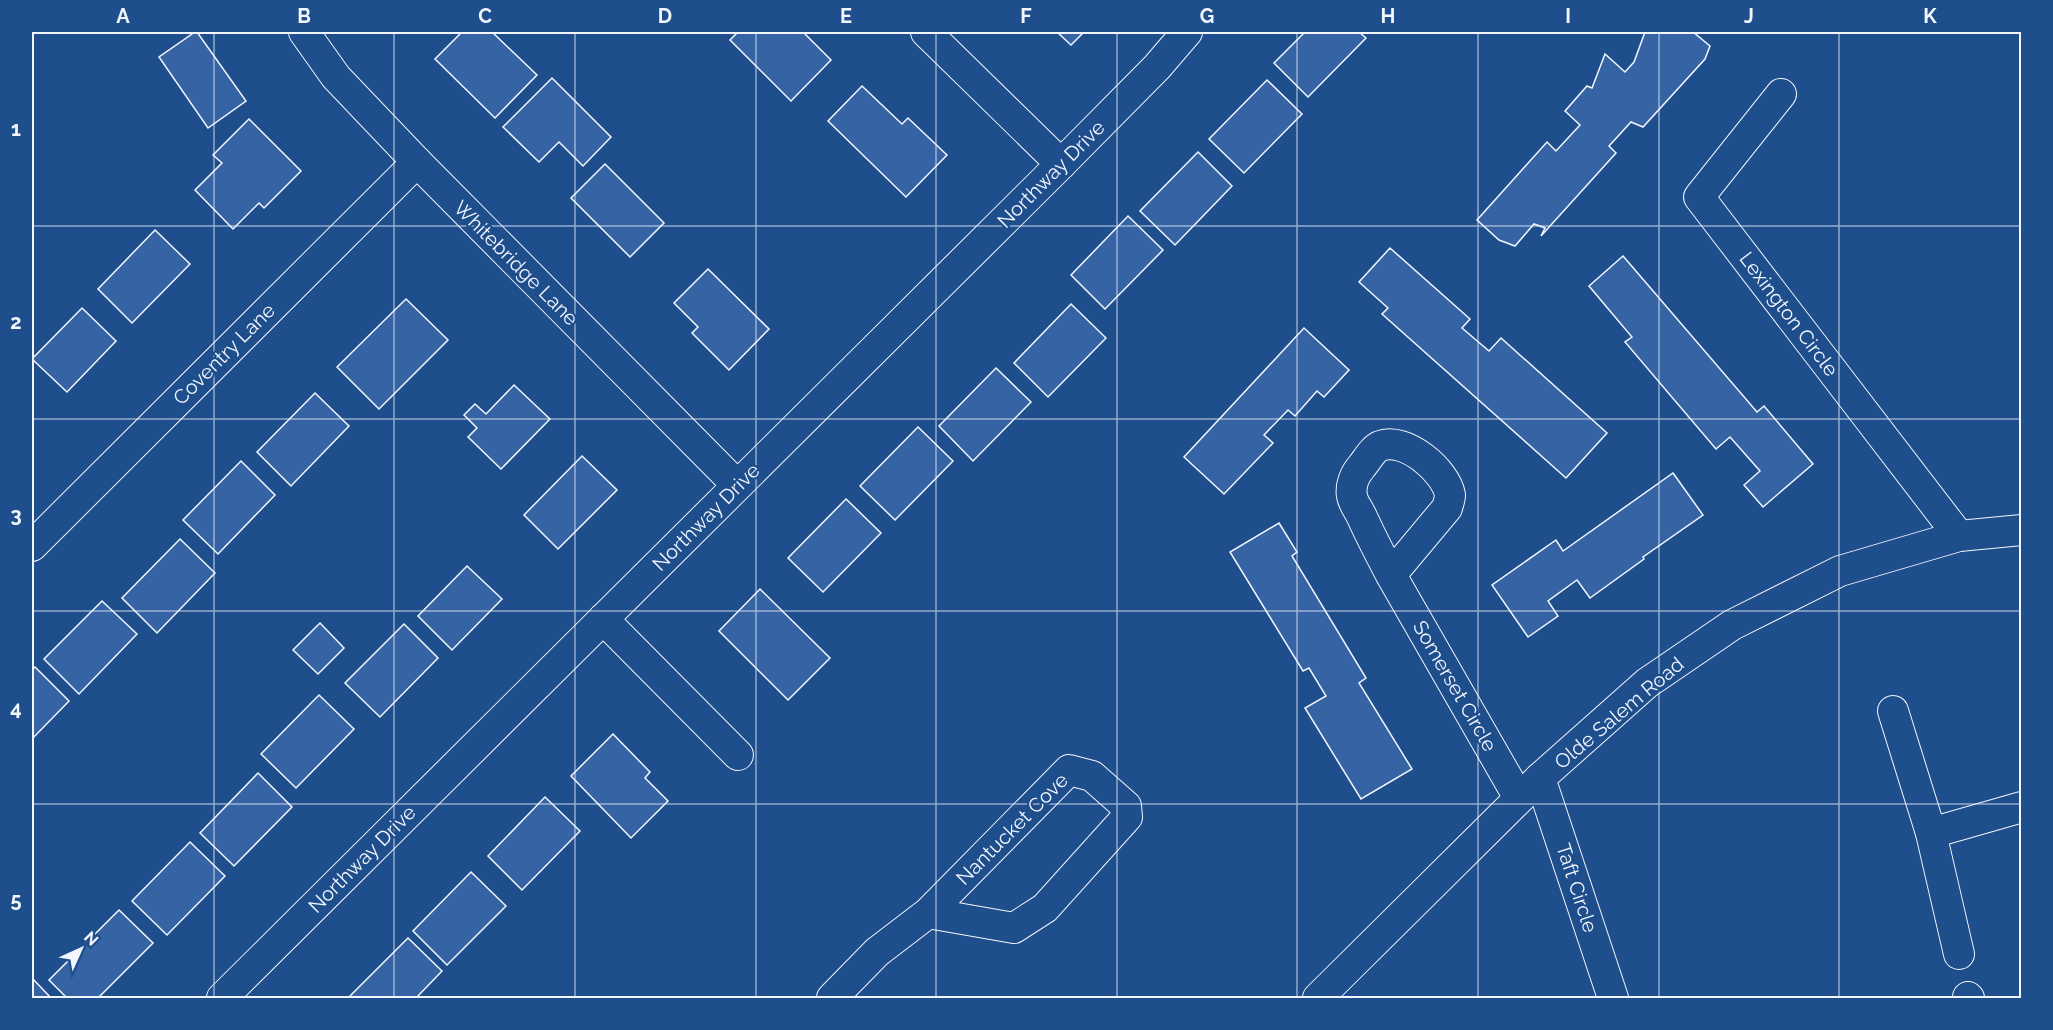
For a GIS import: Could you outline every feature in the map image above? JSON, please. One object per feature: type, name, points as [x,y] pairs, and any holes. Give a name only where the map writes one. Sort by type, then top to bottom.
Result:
[{"type":"street","name":"Whitebridge Lane","points":[[304,32],[336,77],[417,162],[738,486]]},
{"type":"street","points":[[926,32],[1060,164]]},
{"type":"street","name":"Northway Drive","points":[[222,999],[1157,67],[1187,32]]},
{"type":"street","name":"Lexington Circle","points":[[1781,94],[1699,197],[1959,536]]},
{"type":"street","name":"Coventry Lane","points":[[32,546],[417,162]]},
{"type":"street","name":"Olde Salem Road","points":[[1318,999],[1540,778],[1647,683],[1732,625],[1840,572],[1959,536],[2022,531]]},
{"type":"street","name":"Somerset Circle","points":[[1391,575],[1519,798]]},
{"type":"street","points":[[603,619],[738,755]]},
{"type":"street","points":[[1893,711],[1931,833],[1959,954]]},
{"type":"street","name":"Nantucket Cove","points":[[832,999],[877,952],[928,913],[1069,770],[1092,776],[1126,806],[1126,817],[1045,908],[1014,928],[928,913]]},
{"type":"street","name":"Taft Circle","points":[[1540,778],[1613,999]]},
{"type":"street","points":[[1931,833],[2022,807]]},
{"type":"building","points":[[195,32],[246,101],[208,128],[159,57]]},
{"type":"building","points":[[462,32],[492,32],[537,75],[495,118],[435,59]]},
{"type":"building","points":[[738,32],[803,32],[831,60],[791,101],[730,40]]},
{"type":"building","points":[[1057,32],[1084,32],[1071,45]]},
{"type":"building","points":[[1305,32],[1359,32],[1366,38],[1308,97],[1274,63]]},
{"type":"building","points":[[1645,32],[1693,32],[1710,46],[1705,59],[1643,127],[1631,122],[1609,146],[1616,153],[1541,236],[1545,228],[1534,224],[1515,246],[1499,240],[1477,220],[1547,142],[1556,151],[1580,125],[1565,111],[1587,86],[1592,88],[1605,54],[1625,72],[1634,62]]},
{"type":"building","points":[[552,78],[611,137],[583,166],[559,142],[539,162],[503,127]]},
{"type":"building","points":[[1267,80],[1302,114],[1244,173],[1209,139]]},
{"type":"building","points":[[862,86],[902,124],[908,118],[947,155],[906,197],[828,121]]},
{"type":"building","points":[[249,119],[301,171],[264,208],[259,203],[233,229],[195,190],[222,163],[213,155]]},
{"type":"building","points":[[1198,152],[1232,186],[1175,245],[1140,211]]},
{"type":"building","points":[[605,164],[664,223],[630,257],[571,198]]},
{"type":"building","points":[[1128,216],[1163,250],[1105,309],[1071,275]]},
{"type":"building","points":[[155,230],[190,264],[132,323],[98,289]]},
{"type":"building","points":[[1390,248],[1470,319],[1462,328],[1489,351],[1501,338],[1607,433],[1566,478],[1382,314],[1388,308],[1359,282]]},
{"type":"building","points":[[1623,256],[1757,412],[1764,406],[1813,464],[1763,507],[1744,485],[1760,471],[1730,437],[1716,449],[1625,342],[1632,337],[1589,286]]},
{"type":"building","points":[[708,269],[769,329],[729,370],[692,333],[698,327],[674,303]]},
{"type":"building","points":[[406,299],[448,340],[379,409],[337,367]]},
{"type":"building","points":[[1071,304],[1106,338],[1048,397],[1014,363]]},
{"type":"building","points":[[82,308],[116,341],[67,392],[32,359]]},
{"type":"building","points":[[1304,328],[1349,370],[1324,397],[1317,391],[1295,416],[1288,410],[1264,435],[1273,443],[1224,494],[1184,457]]},
{"type":"building","points":[[996,368],[1031,402],[973,461],[939,426]]},
{"type":"building","points":[[514,385],[550,419],[501,469],[468,437],[477,428],[464,415],[475,404],[486,414]]},
{"type":"building","points":[[315,393],[349,426],[291,486],[257,452]]},
{"type":"building","points":[[918,427],[953,461],[895,520],[860,486]]},
{"type":"building","points":[[582,456],[617,490],[558,549],[524,515]]},
{"type":"building","points":[[241,461],[275,495],[218,554],[183,520]]},
{"type":"building","points":[[1673,473],[1703,515],[1590,598],[1577,580],[1548,601],[1558,616],[1528,637],[1492,585],[1556,540],[1563,551]]},
{"type":"building","points":[[846,499],[881,533],[823,592],[788,558]]},
{"type":"building","points":[[1279,523],[1297,552],[1292,556],[1366,678],[1359,683],[1412,769],[1361,799],[1305,708],[1326,696],[1309,668],[1303,671],[1230,552]]},
{"type":"building","points":[[180,539],[215,573],[157,633],[122,598]]},
{"type":"building","points":[[467,566],[502,599],[452,650],[418,616]]},
{"type":"building","points":[[760,589],[830,658],[788,700],[719,631]]},
{"type":"building","points":[[102,601],[137,634],[79,694],[44,659]]},
{"type":"building","points":[[320,623],[344,648],[318,674],[293,650]]},
{"type":"building","points":[[404,624],[438,658],[380,717],[345,683]]},
{"type":"building","points":[[35,667],[69,701],[32,739],[32,670]]},
{"type":"building","points":[[319,695],[354,729],[296,788],[261,754]]},
{"type":"building","points":[[613,734],[650,772],[645,778],[668,801],[631,838],[571,776]]},
{"type":"building","points":[[258,773],[292,807],[234,866],[200,833]]},
{"type":"building","points":[[545,797],[580,831],[522,890],[488,856]]},
{"type":"building","points":[[190,842],[225,876],[167,935],[132,901]]},
{"type":"building","points":[[471,872],[506,906],[447,965],[413,931]]},
{"type":"building","points":[[119,910],[153,943],[98,998],[67,998],[49,980]]},
{"type":"building","points":[[408,938],[442,971],[416,998],[352,998],[350,996]]},
{"type":"building","points":[[33,979],[51,998],[32,998]]}]
